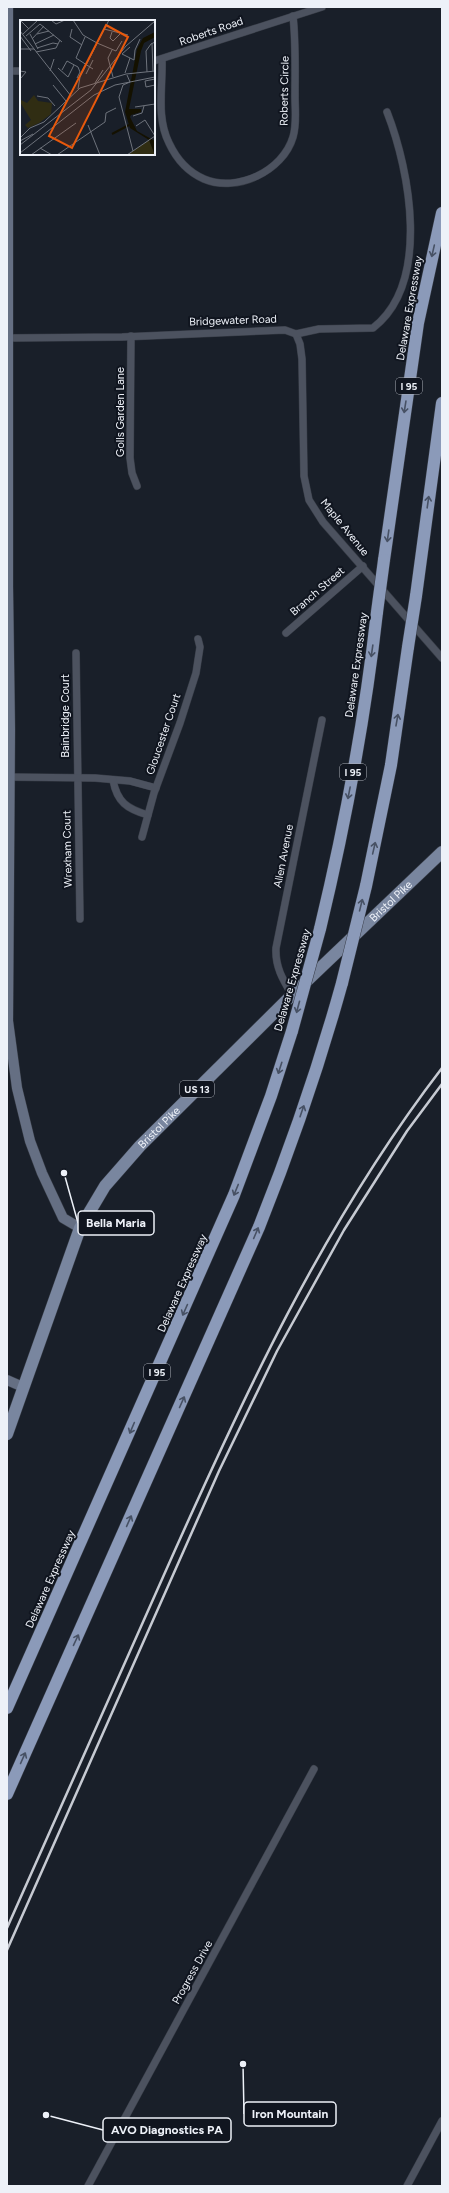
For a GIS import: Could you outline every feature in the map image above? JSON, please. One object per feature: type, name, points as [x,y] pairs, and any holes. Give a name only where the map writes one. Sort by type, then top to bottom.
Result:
[{"type":"highway","name":"Delaware Expressway","points":[[7,1708],[234,1196],[271,1096],[292,1031],[320,929],[334,870],[356,757],[418,323],[442,214]]},
{"type":"highway","points":[[7,1794],[259,1227],[293,1140],[314,1078],[342,983],[366,886],[391,765],[442,403]]},
{"type":"main road","points":[[8,7],[8,1005],[10,1058],[23,1118],[42,1173],[63,1218],[80,1228]]},
{"type":"main road","name":"Bristol Pike","points":[[7,1434],[80,1228],[98,1195],[124,1162],[292,995],[442,852]]},
{"type":"main road","points":[[7,1380],[23,1387]]},
{"type":"street","name":"Roberts Road","points":[[155,61],[322,7]]},
{"type":"street","name":"Roberts Circle","points":[[162,59],[163,127],[176,156],[188,169],[205,179],[225,182],[247,180],[259,175],[275,164],[284,154],[293,138],[296,116],[296,48],[293,16]]},
{"type":"street","points":[[8,71],[20,71]]},
{"type":"street","name":"Bridgewater Road","points":[[8,338],[131,336],[285,330],[296,334],[319,329],[373,328],[386,315],[400,290],[408,262],[411,219],[403,164],[387,112]]},
{"type":"street","name":"Maple Avenue","points":[[296,334],[300,344],[302,359],[304,476],[309,500],[323,522],[442,658]]},
{"type":"street","name":"Golls Garden Lane","points":[[131,336],[130,458],[132,474],[138,486]]},
{"type":"street","name":"Branch Street","points":[[286,633],[363,566]]},
{"type":"street","name":"Gloucester Court","points":[[142,837],[156,788],[180,723],[196,673],[200,647],[198,639]]},
{"type":"street","name":"Bainbridge Court","points":[[76,653],[77,778]]},
{"type":"street","name":"Allen Avenue","points":[[292,995],[279,972],[276,959],[276,948],[322,720]]},
{"type":"street","points":[[8,777],[113,780],[156,788]]},
{"type":"street","name":"Wrexham Court","points":[[77,778],[80,919]]},
{"type":"street","points":[[113,780],[116,791],[125,806],[131,810],[148,815]]},
{"type":"street","name":"Progress Drive","points":[[88,2186],[314,1769]]},
{"type":"street","points":[[407,2186],[442,2121]]},
{"type":"railway","points":[[7,1928],[193,1510],[255,1379],[322,1250],[359,1188],[399,1127],[442,1068]]},
{"type":"railway","points":[[7,1950],[219,1471],[277,1351],[344,1230],[407,1131],[442,1084]]},
{"type":"place","name":"Bella Maria","points":[[64,1173]]},
{"type":"place","name":"Iron Mountain","points":[[243,2064]]},
{"type":"place","name":"AVO Diagnostics PA","points":[[46,2115]]}]
